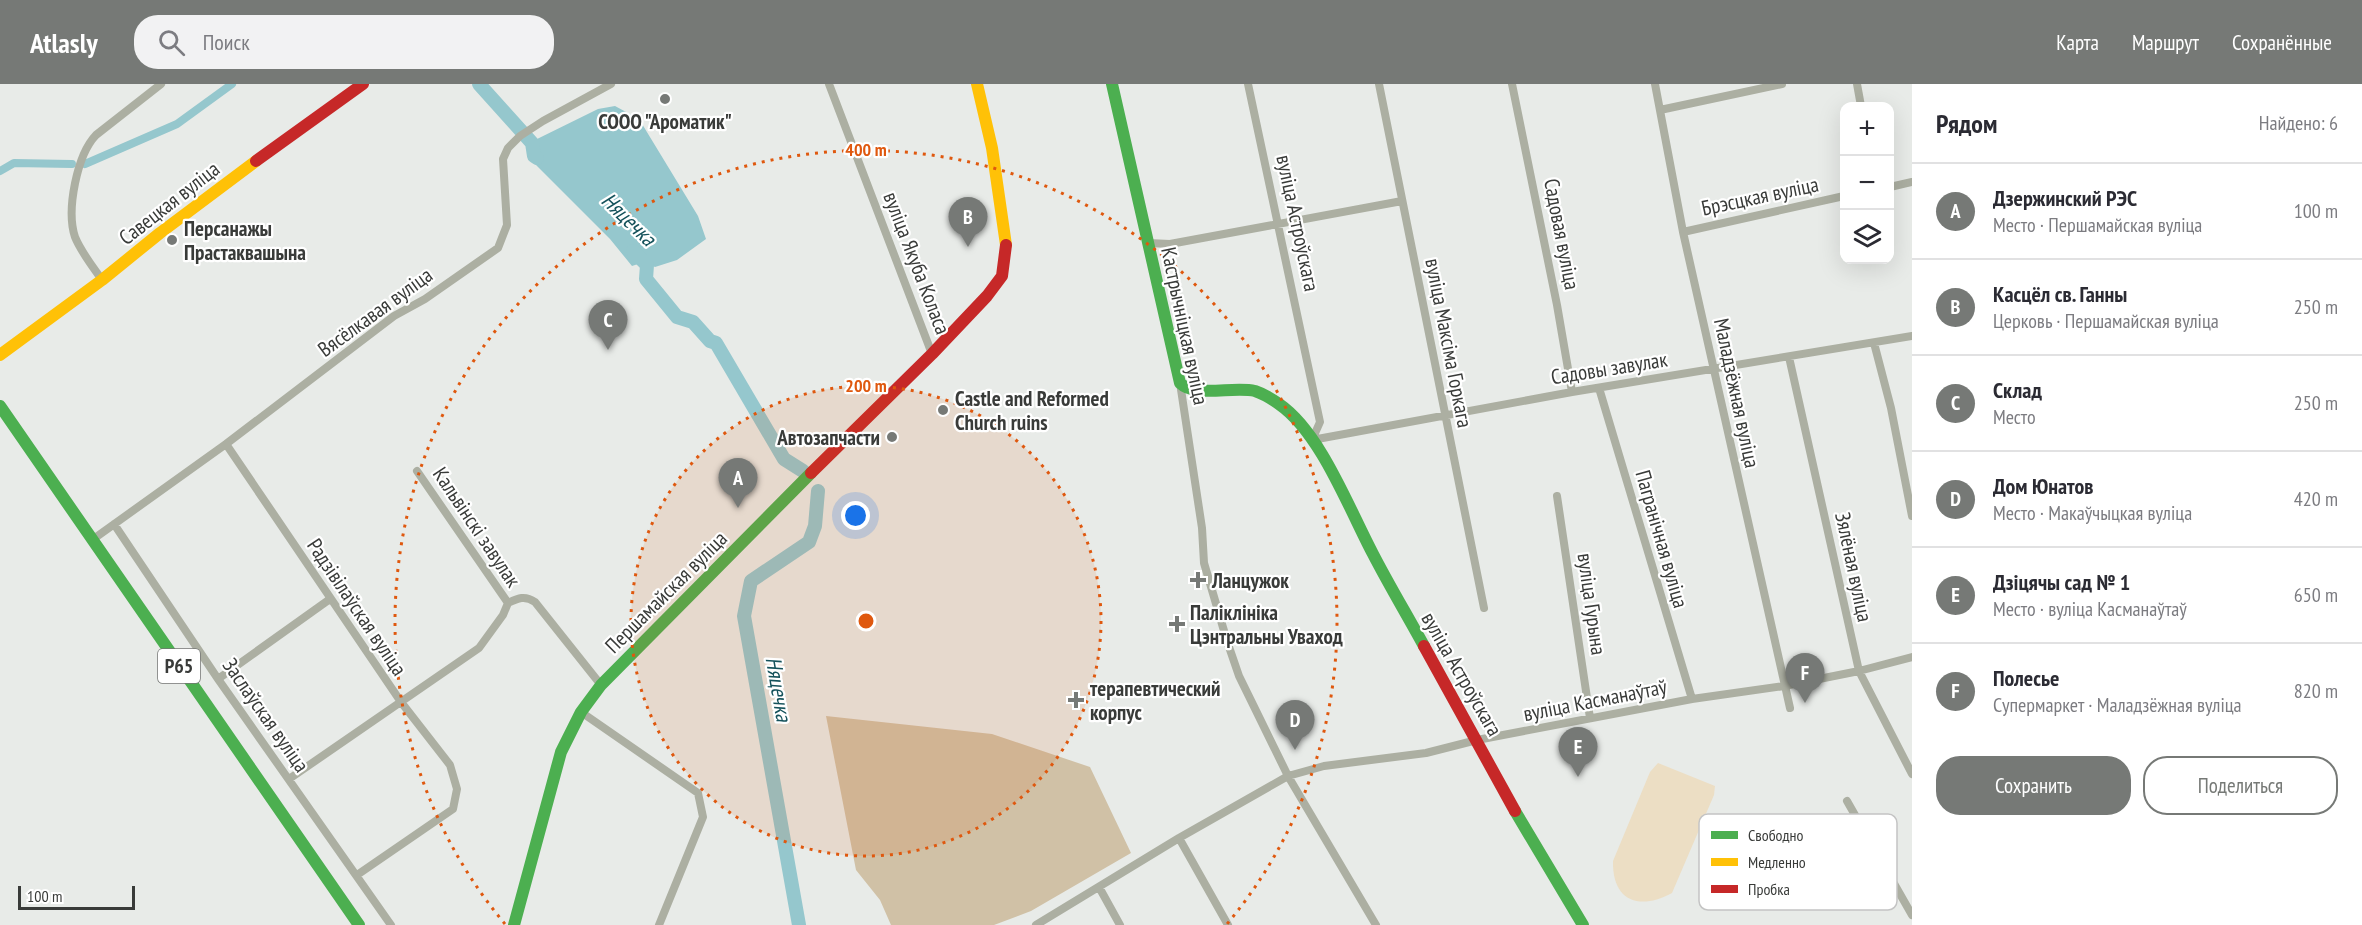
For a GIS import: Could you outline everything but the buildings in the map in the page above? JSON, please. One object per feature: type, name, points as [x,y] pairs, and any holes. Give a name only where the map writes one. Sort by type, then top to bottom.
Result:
[{"type":"street","points":[[102,280],[81,249],[73,227],[73,200],[81,160],[88,144],[96,135],[161,84]]},
{"type":"street","name":"Савецкая вуліца","points":[[0,355],[102,280],[212,193],[363,84]]},
{"type":"street","name":"Вясёлкавая вуліца","points":[[92,540],[226,444],[394,316],[425,298],[498,248],[507,225],[503,159],[508,148],[520,136],[543,121],[611,84]]},
{"type":"street","name":"вуліца Якуба Коласа","points":[[830,84],[932,354]]},
{"type":"street","name":"Першамайская вуліца","points":[[514,925],[561,752],[581,712],[601,685],[872,411],[932,354],[987,296],[1002,276],[1006,248],[992,148],[977,84]]},
{"type":"street","name":"Кастрычніцкая вуліца","points":[[1112,84],[1180,383],[1201,520],[1204,563],[1208,578],[1239,676],[1288,776],[1376,925]]},
{"type":"street","name":"вуліца Астроўскага","points":[[1248,84],[1320,422],[1312,440]]},
{"type":"street","name":"вуліца Максіма Горкага","points":[[1379,84],[1484,608]]},
{"type":"street","name":"Садовая вуліца","points":[[1512,84],[1557,305],[1572,392]]},
{"type":"street","name":"Маладзёжная вуліца","points":[[1655,84],[1683,232],[1790,708]]},
{"type":"street","points":[[1660,110],[1782,84]]},
{"type":"street","points":[[1857,84],[1859,102]]},
{"type":"street","points":[[1894,186],[1912,182]]},
{"type":"street","name":"Брэсцкая вуліца","points":[[1683,232],[1840,197]]},
{"type":"street","points":[[1148,243],[1170,244],[1402,201]]},
{"type":"street","name":"Садовы завулак","points":[[1312,440],[1572,392],[1912,336]]},
{"type":"street","points":[[1874,343],[1912,516]]},
{"type":"street","name":"Зялёная вуліца","points":[[1789,357],[1858,671],[1912,774]]},
{"type":"street","name":"вуліца Астроўскага","points":[[1180,383],[1186,389],[1194,391],[1241,389],[1254,391],[1269,397],[1288,410],[1303,426],[1522,823],[1583,925]]},
{"type":"street","name":"Пагранічная вуліца","points":[[1599,388],[1692,699]]},
{"type":"street","name":"Р65","points":[[0,406],[359,925]]},
{"type":"street","name":"Радзівілаўская вуліца","points":[[226,444],[401,702],[450,765],[458,789],[453,809],[357,875]]},
{"type":"street","name":"Кальвінскі завулак","points":[[417,471],[508,603]]},
{"type":"street","name":"вуліца Гурына","points":[[1557,496],[1590,718]]},
{"type":"street","name":"Заслаўская вуліца","points":[[114,524],[218,679],[391,925]]},
{"type":"street","points":[[289,779],[479,648],[508,603],[522,598],[528,597],[535,602],[601,685]]},
{"type":"street","points":[[218,679],[330,599]]},
{"type":"street","name":"вуліца Касманаўтаў","points":[[1036,925],[1179,838],[1288,776],[1324,766],[1392,759],[1692,699],[1784,686],[1912,657]]},
{"type":"street","points":[[581,712],[698,793],[703,817],[659,925]]},
{"type":"street","points":[[1847,801],[1854,814]]},
{"type":"street","points":[[1179,838],[1228,925]]},
{"type":"street","points":[[1099,887],[1120,925]]},
{"type":"street","points":[[1897,889],[1912,915]]},
{"type":"shaded area","points":[[826,716],[992,734],[1090,767],[1131,853],[1031,911],[994,925],[891,925],[880,900],[856,870]]},
{"type":"shaded area","points":[[1658,763],[1715,786],[1714,795],[1706,814],[1699,814],[1699,830],[1672,893],[1649,901],[1639,901],[1630,899],[1617,885],[1613,861],[1650,772]]},
{"type":"water","points":[[615,106],[639,119],[698,216],[706,239],[677,260],[655,267],[644,262],[632,266],[610,239],[528,157],[533,141],[598,109]]},
{"type":"waterway","points":[[85,164],[177,124],[232,84]]},
{"type":"waterway","name":"Няцечка","points":[[479,84],[532,143],[534,156],[537,158]]},
{"type":"waterway","points":[[0,171],[14,163],[72,164]]},
{"type":"waterway","name":"Няцечка","points":[[633,251],[647,265],[646,279],[677,317],[693,322],[710,341],[716,343],[784,459],[803,471]]},
{"type":"waterway","name":"Няцечка","points":[[799,925],[744,616],[751,581],[809,542],[815,526],[818,491]]},
{"type":"traffic: fast","points":[[1112,84],[1180,383],[1195,390],[1255,391],[1274,400],[1294,417],[1308,433],[1333,473],[1379,566],[1424,646]]},
{"type":"traffic: fast","points":[[0,406],[359,925]]},
{"type":"traffic: fast","points":[[514,925],[561,752],[581,712],[601,685],[811,473]]},
{"type":"traffic: fast","points":[[1515,811],[1583,925]]},
{"type":"traffic: slow","points":[[977,84],[992,148],[1006,245]]},
{"type":"traffic: slow","points":[[0,355],[102,280],[256,161]]},
{"type":"traffic: jam","points":[[256,161],[363,84]]},
{"type":"traffic: jam","points":[[811,473],[932,354],[987,296],[1002,276],[1006,245]]},
{"type":"traffic: jam","points":[[1424,646],[1515,811]]},
{"type":"place","name":"СООО \"Ароматик\"","points":[[665,99]]},
{"type":"place","name":"Персанажы Прастаквашына","points":[[172,240]]},
{"type":"place","name":"Касцёл св. Ганны","points":[[968,247]]},
{"type":"place","name":"Склад","points":[[608,350]]},
{"type":"place","name":"Castle and Reformed Church ruins","points":[[943,410]]},
{"type":"place","name":"Автозапчасти","points":[[892,437]]},
{"type":"place","name":"Дзержинский РЭС","points":[[738,508]]},
{"type":"place","name":"Ланцужок","points":[[1198,580]]},
{"type":"place","name":"Паліклініка Цэнтральны Уваход","points":[[1177,624]]},
{"type":"place","name":"терапевтический корпус","points":[[1076,700]]},
{"type":"place","name":"Полесье","points":[[1805,703]]},
{"type":"place","name":"Дом Юнатов","points":[[1295,750]]},
{"type":"place","name":"Дзіцячы сад № 1","points":[[1578,777]]}]
